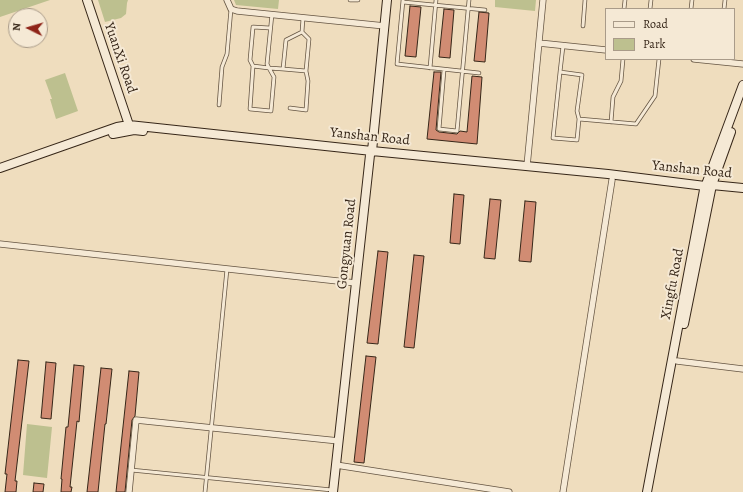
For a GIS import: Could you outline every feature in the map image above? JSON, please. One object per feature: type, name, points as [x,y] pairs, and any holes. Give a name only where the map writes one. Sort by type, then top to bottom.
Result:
[{"type":"main road","name":"YuanXi Road","points":[[87,0],[129,124]]},
{"type":"main road","name":"Gongyuan Road","points":[[333,491],[387,0]]},
{"type":"main road","name":"Xingfu Road","points":[[647,492],[708,188],[743,85]]},
{"type":"main road","name":"Xingfu Road","points":[[652,492],[708,188],[743,99]]},
{"type":"main road","name":"Yanshan Road","points":[[0,168],[129,124],[612,180],[708,188],[743,188]]},
{"type":"main road","name":"Yanshan Road","points":[[0,173],[118,132],[134,130],[371,153],[527,166],[743,193]]},
{"type":"street","points":[[227,0],[231,9],[237,11],[384,26]]},
{"type":"street","points":[[527,166],[543,0]]},
{"type":"street","points":[[539,43],[605,50]]},
{"type":"street","points":[[719,60],[743,64]]},
{"type":"street","points":[[563,492],[612,180]]},
{"type":"street","points":[[0,244],[356,283]]},
{"type":"street","points":[[677,361],[743,369]]},
{"type":"street","points":[[129,492],[136,420],[339,441]]},
{"type":"street","points":[[336,466],[509,492]]},
{"type":"lane","points":[[350,0],[358,0]]},
{"type":"lane","points":[[430,68],[436,0]]},
{"type":"lane","points":[[444,70],[439,129],[458,131],[469,0]]},
{"type":"lane","points":[[583,26],[585,0]]},
{"type":"lane","points":[[479,73],[397,64],[403,1],[486,10]]},
{"type":"lane","points":[[219,105],[222,67],[227,54],[231,9]]},
{"type":"lane","points":[[270,28],[253,27],[250,60],[253,66],[250,109],[271,111],[274,77],[267,64],[272,14]]},
{"type":"lane","points":[[302,32],[304,18]]},
{"type":"lane","points":[[283,69],[286,40],[302,32]]},
{"type":"lane","points":[[290,108],[306,110],[308,81],[306,71],[309,39],[302,32]]},
{"type":"lane","points":[[560,72],[582,75],[577,111],[579,119],[577,140],[553,138],[560,72],[563,46]]},
{"type":"lane","points":[[611,122],[613,97],[621,81],[623,60]]},
{"type":"lane","points":[[579,119],[636,124],[655,96],[659,60]]},
{"type":"lane","points":[[253,66],[306,71]]},
{"type":"lane","points":[[205,492],[227,269]]},
{"type":"lane","points":[[131,470],[333,491]]},
{"type":"green space","points":[[0,0],[50,0],[26,8],[8,8],[8,14],[0,17]]},
{"type":"green space","points":[[98,0],[128,0],[126,14],[121,18],[105,22]]},
{"type":"green space","points":[[234,0],[279,0],[278,9],[236,5]]},
{"type":"green space","points":[[495,0],[536,0],[535,11],[495,7]]},
{"type":"green space","points":[[65,73],[78,111],[56,119],[50,99],[52,99],[45,80]]},
{"type":"green space","points":[[27,424],[52,427],[47,478],[23,475]]},
{"type":"building","points":[[410,6],[421,7],[416,57],[405,56]]},
{"type":"building","points":[[444,9],[454,10],[450,58],[439,57]]},
{"type":"building","points":[[479,12],[489,13],[485,62],[474,61]]},
{"type":"building","points":[[434,72],[441,72],[436,130],[439,132],[457,134],[460,131],[467,132],[472,76],[482,77],[477,144],[427,139]]},
{"type":"building","points":[[454,194],[464,195],[460,244],[450,243]]},
{"type":"building","points":[[490,199],[501,200],[495,259],[484,258]]},
{"type":"building","points":[[525,201],[536,202],[531,262],[519,261]]},
{"type":"building","points":[[378,251],[388,252],[378,344],[367,343]]},
{"type":"building","points":[[414,255],[424,256],[414,348],[404,347]]},
{"type":"building","points":[[366,356],[376,357],[364,463],[354,462]]},
{"type":"building","points":[[18,360],[29,361],[15,481],[17,481],[16,492],[5,492],[7,474],[5,474]]},
{"type":"building","points":[[46,362],[56,363],[51,419],[41,418]]},
{"type":"building","points":[[74,365],[84,366],[79,422],[77,421],[70,487],[72,487],[71,492],[61,492],[66,427],[68,427]]},
{"type":"building","points":[[101,368],[112,369],[106,424],[98,492],[87,492]]},
{"type":"building","points":[[129,371],[139,372],[135,416],[132,420],[125,492],[116,492]]},
{"type":"building","points":[[34,483],[44,484],[43,492],[33,492]]}]
